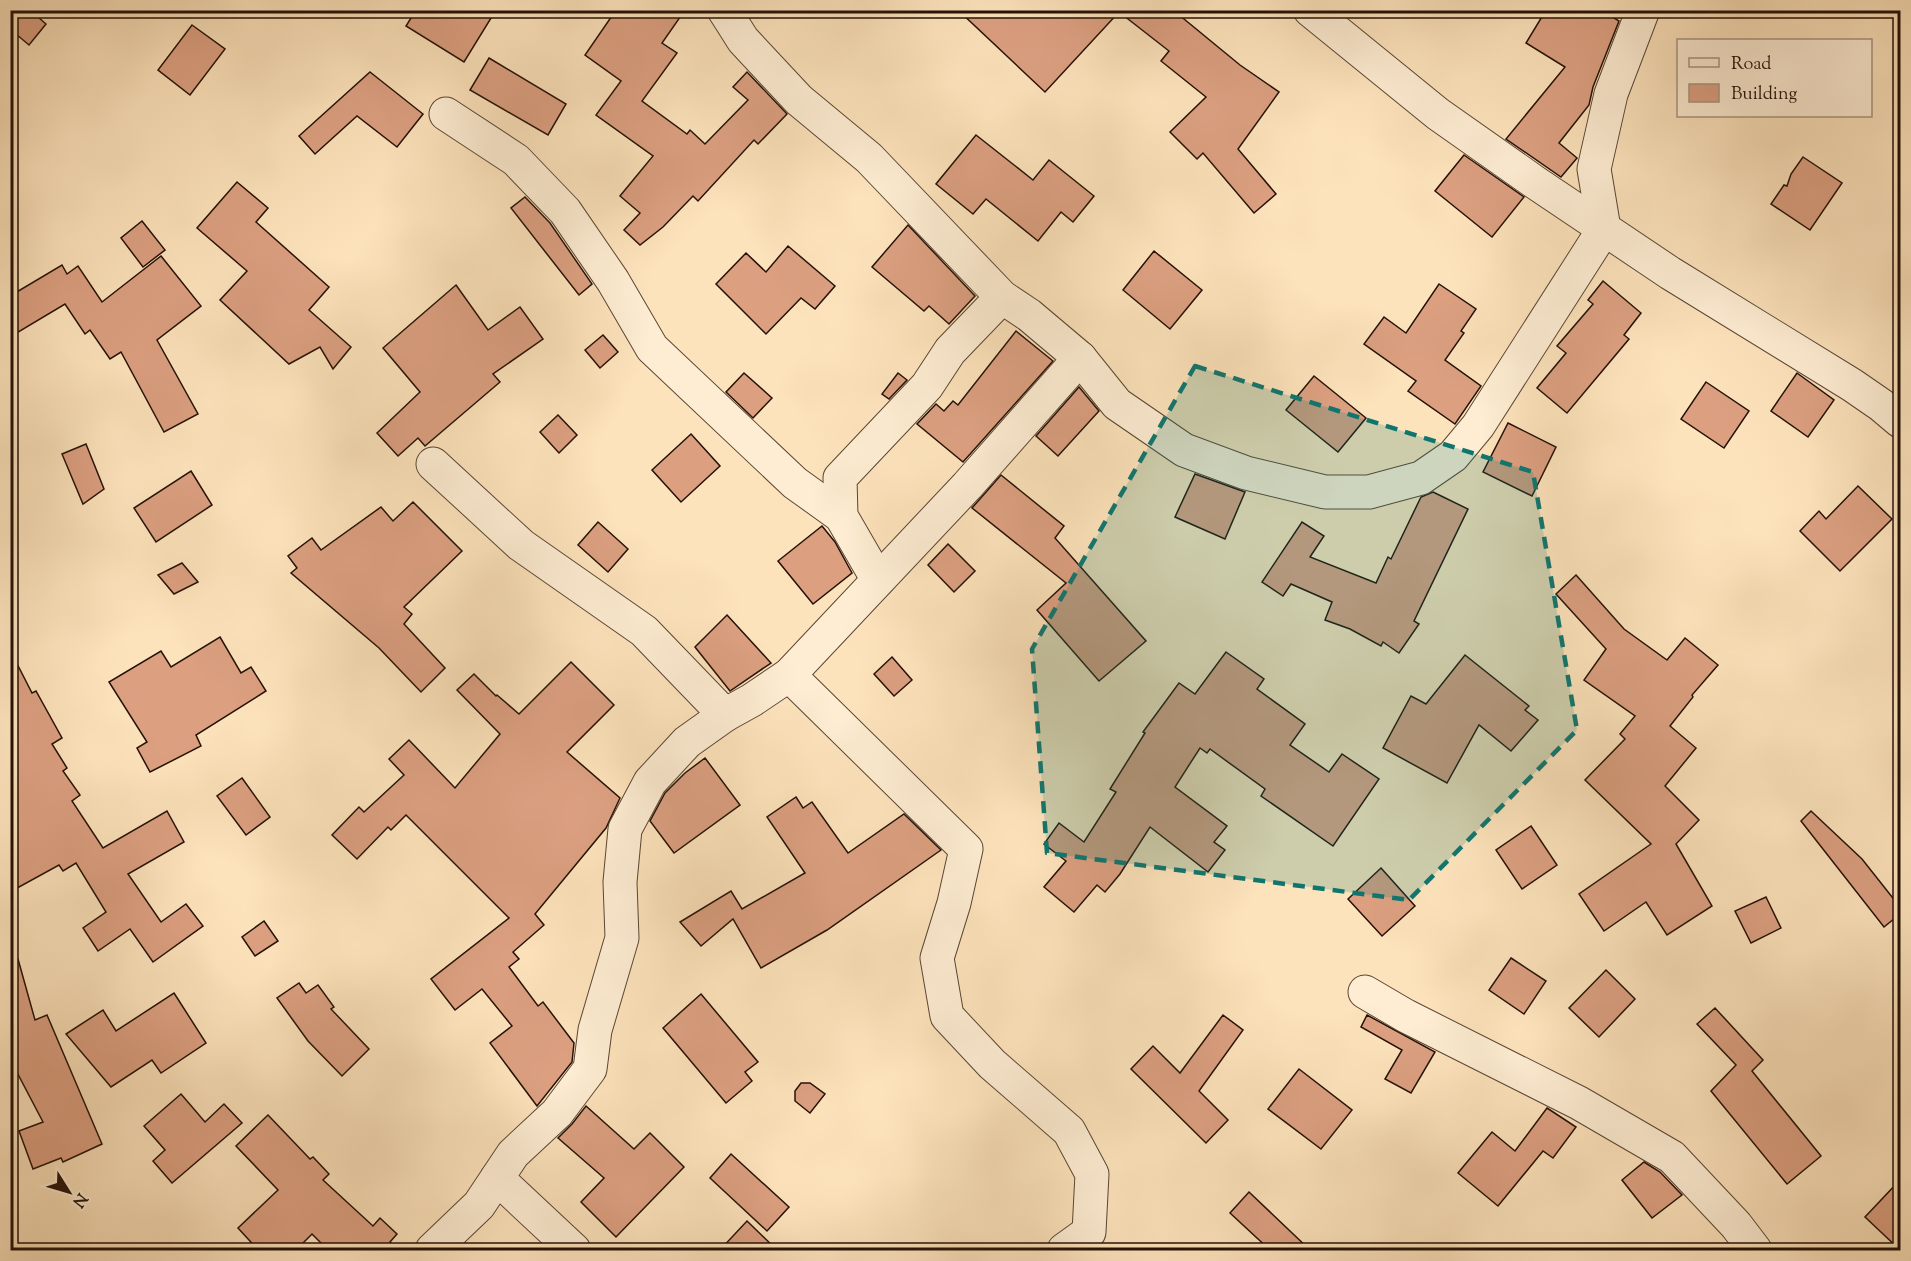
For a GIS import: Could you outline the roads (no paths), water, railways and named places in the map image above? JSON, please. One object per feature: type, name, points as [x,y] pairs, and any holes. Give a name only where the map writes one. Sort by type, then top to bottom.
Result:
[{"type":"street","points":[[724,10],[743,40],[799,100],[869,158],[1002,297],[1029,315],[1080,358],[1117,404],[1184,450],[1246,472],[1325,492],[1369,492],[1421,478],[1453,456],[1478,426],[1604,229],[1594,169],[1611,94],[1643,10]]},
{"type":"street","points":[[1310,10],[1438,114],[1670,273],[1852,385],[1881,405],[1900,422]]},
{"type":"street","points":[[446,114],[516,160],[565,210],[612,281],[652,348],[795,483],[841,516],[878,580]]},
{"type":"street","points":[[841,516],[840,478],[927,386],[950,351],[1002,297]]},
{"type":"street","points":[[432,1251],[479,1204],[513,1154],[557,1113],[590,1069],[595,1030],[622,938],[620,882],[625,829],[650,782],[687,742],[789,675],[967,486],[1080,358]]},
{"type":"street","points":[[433,464],[521,545],[644,631],[725,715]]},
{"type":"street","points":[[789,675],[966,849],[954,903],[937,958],[947,1016],[992,1064],[1069,1131],[1092,1174],[1089,1232],[1064,1251]]},
{"type":"street","points":[[1365,992],[1406,1016],[1579,1103],[1672,1157],[1736,1225],[1755,1251]]},
{"type":"street","points":[[497,1178],[574,1251]]}]
